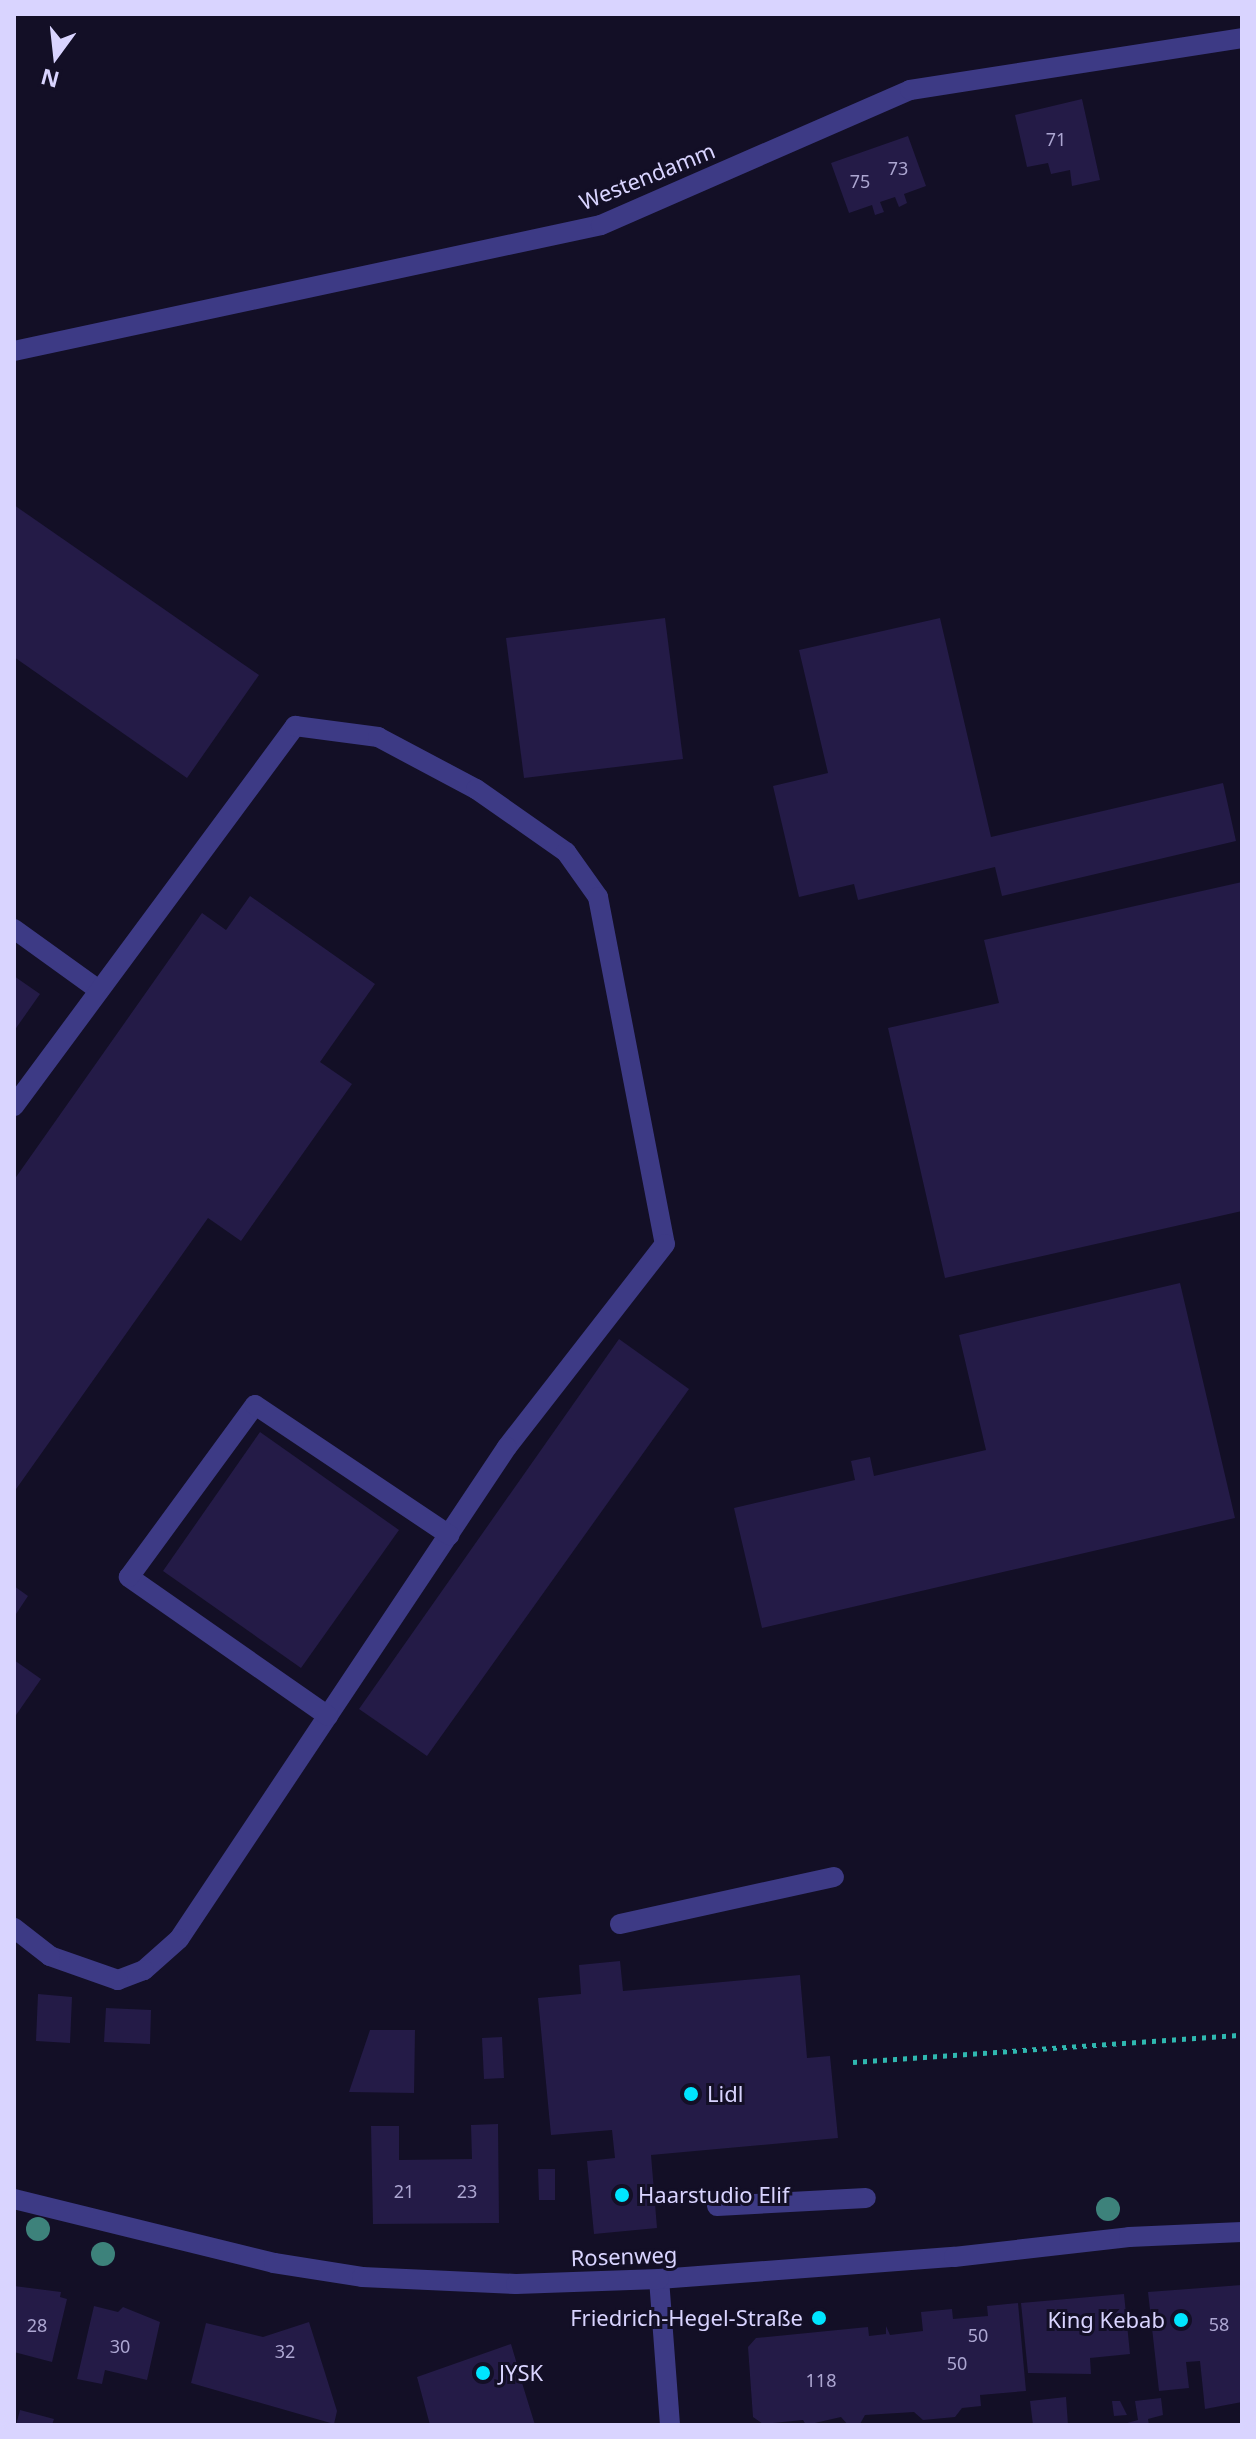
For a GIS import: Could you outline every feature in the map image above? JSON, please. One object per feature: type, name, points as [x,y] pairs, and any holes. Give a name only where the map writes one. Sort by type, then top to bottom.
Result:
[{"type":"street","name":"Westendamm","points":[[14,351],[601,225],[910,90],[1242,38]]},
{"type":"street","points":[[14,1106],[295,726],[378,737],[476,789],[566,852],[598,897],[665,1244],[507,1447],[179,1939],[144,1970],[118,1980],[50,1956],[14,1928]]},
{"type":"street","points":[[14,929],[99,990]]},
{"type":"street","points":[[328,1716],[129,1577],[255,1405],[449,1535]]},
{"type":"street","points":[[620,1924],[834,1877]]},
{"type":"street","points":[[717,2206],[866,2198]]},
{"type":"street","name":"Rosenweg","points":[[14,2199],[274,2263],[362,2277],[516,2284],[659,2279],[939,2258],[1129,2237],[1242,2232]]},
{"type":"street","points":[[659,2279],[670,2425]]},
{"type":"path","points":[[853,2062],[1242,2035]]},
{"type":"building","points":[[1082,99],[1100,180],[1072,186],[1070,170],[1051,174],[1048,163],[1027,167],[1015,115]]},
{"type":"building","points":[[908,136],[926,186],[904,194],[907,203],[899,207],[895,197],[880,202],[884,212],[875,215],[872,205],[849,213],[831,163]]},
{"type":"building","points":[[14,505],[259,675],[187,778],[14,657]]},
{"type":"building","points":[[665,618],[683,759],[524,778],[506,638]]},
{"type":"building","points":[[940,618],[991,837],[1223,783],[1236,841],[1002,896],[995,867],[858,900],[854,884],[799,897],[773,786],[828,773],[799,650]]},
{"type":"building","points":[[1242,882],[1242,1211],[945,1278],[888,1028],[999,1003],[984,940]]},
{"type":"building","points":[[250,896],[375,984],[320,1062],[352,1084],[241,1241],[208,1218],[14,1492],[14,1180],[202,913],[226,930]]},
{"type":"building","points":[[14,976],[40,994],[14,1031]]},
{"type":"building","points":[[1180,1283],[1235,1518],[762,1628],[734,1508],[855,1480],[851,1461],[870,1457],[874,1476],[986,1450],[959,1335]]},
{"type":"building","points":[[619,1339],[689,1389],[427,1756],[359,1709]]},
{"type":"building","points":[[260,1432],[399,1530],[301,1668],[163,1571]]},
{"type":"building","points":[[14,1586],[28,1596],[14,1617]]},
{"type":"building","points":[[14,1660],[41,1679],[14,1718]]},
{"type":"building","name":"Lidl","points":[[620,1961],[623,1991],[800,1975],[807,2058],[830,2056],[838,2138],[651,2155],[657,2228],[594,2234],[587,2161],[615,2158],[612,2130],[551,2135],[538,1998],[581,1994],[579,1965]]},
{"type":"building","points":[[38,1994],[72,1997],[70,2043],[36,2041]]},
{"type":"building","points":[[106,2008],[151,2010],[150,2044],[104,2042]]},
{"type":"building","points":[[370,2030],[415,2030],[414,2093],[349,2092]]},
{"type":"building","points":[[502,2037],[504,2078],[484,2079],[482,2038]]},
{"type":"building","points":[[498,2124],[499,2223],[373,2224],[371,2126],[399,2126],[399,2160],[472,2159],[471,2125]]},
{"type":"building","points":[[538,2169],[555,2169],[555,2200],[539,2200]]},
{"type":"building","points":[[1242,2285],[1242,2402],[1205,2409],[1200,2361],[1186,2362],[1189,2388],[1159,2391],[1148,2292]]},
{"type":"building","points":[[14,2286],[61,2292],[60,2297],[67,2299],[52,2362],[14,2352]]},
{"type":"building","points":[[1124,2294],[1130,2354],[1090,2358],[1091,2374],[1028,2373],[1021,2303]]},
{"type":"building","points":[[1018,2303],[1026,2391],[980,2395],[981,2406],[962,2408],[955,2417],[923,2420],[914,2412],[865,2415],[860,2424],[848,2425],[841,2417],[806,2425],[803,2420],[763,2424],[753,2417],[748,2347],[756,2338],[868,2327],[869,2336],[886,2334],[886,2326],[890,2335],[923,2331],[921,2312],[952,2309],[953,2319],[988,2316],[987,2306]]},
{"type":"building","points":[[94,2306],[118,2312],[123,2307],[160,2322],[147,2380],[105,2370],[102,2384],[77,2379]]},
{"type":"building","points":[[309,2322],[337,2411],[334,2424],[191,2383],[206,2323],[263,2337]]},
{"type":"building","points":[[511,2344],[519,2371],[525,2370],[519,2373],[535,2425],[430,2425],[417,2377]]},
{"type":"building","points":[[1066,2397],[1068,2425],[1033,2425],[1030,2401]]},
{"type":"building","points":[[1161,2398],[1163,2415],[1148,2419],[1149,2425],[1120,2425],[1138,2420],[1135,2401]]},
{"type":"building","points":[[1112,2401],[1120,2401],[1127,2415],[1114,2416]]},
{"type":"building","points":[[20,2410],[54,2419],[52,2425],[16,2425]]},
{"type":"place","name":"Lidl","points":[[691,2094]]},
{"type":"place","name":"Haarstudio Elif","points":[[622,2195]]},
{"type":"place","name":"Friedrich-Hegel-Straße","points":[[819,2318]]},
{"type":"place","name":"King Kebab","points":[[1181,2320]]},
{"type":"place","name":"JYSK","points":[[483,2373]]}]
